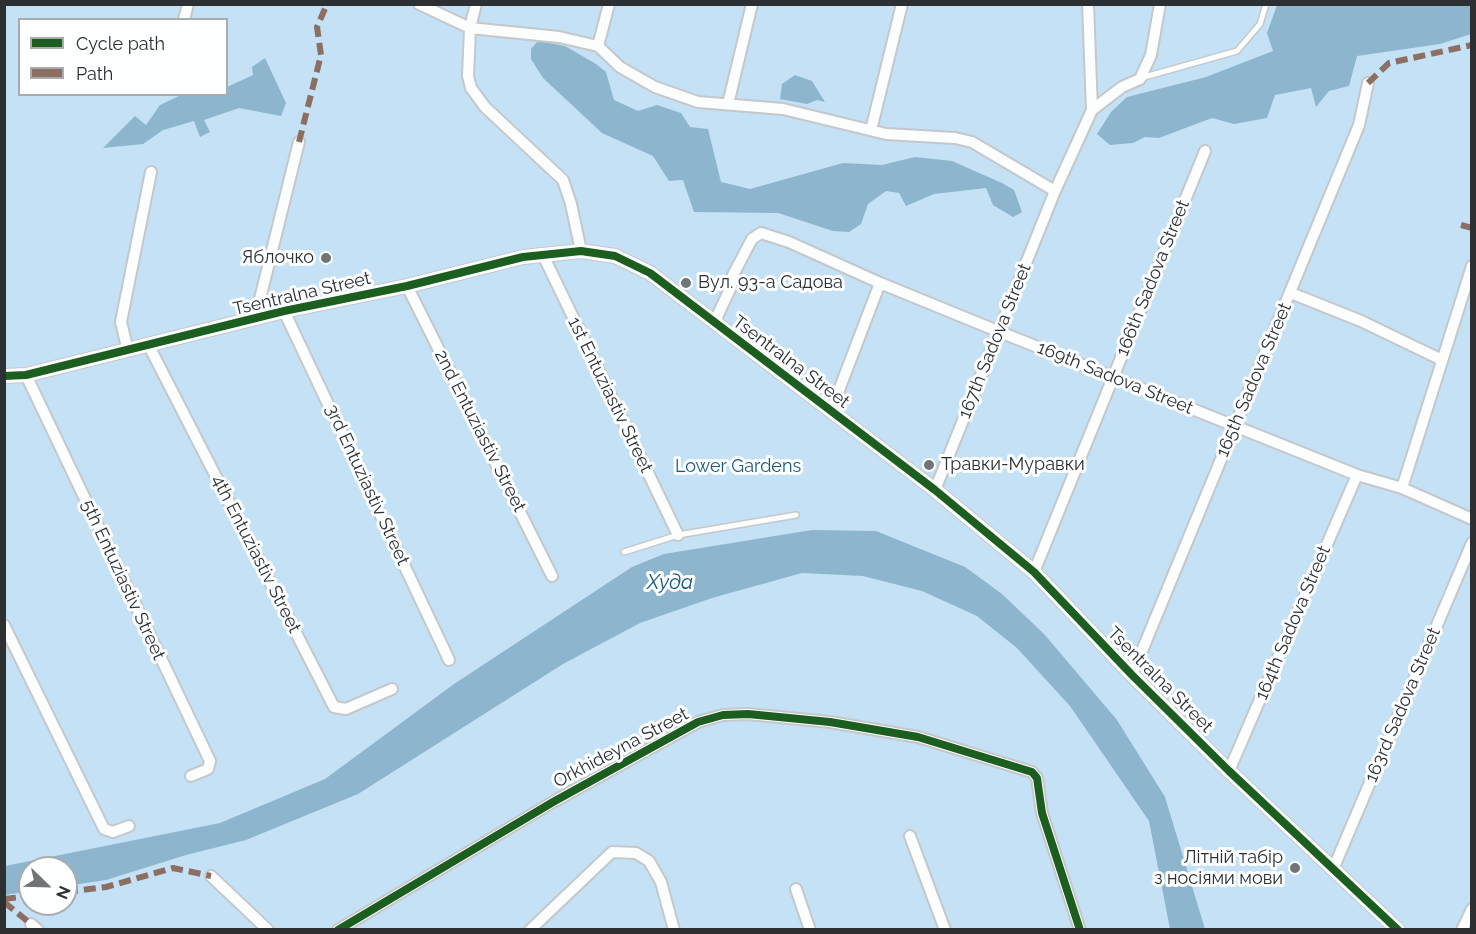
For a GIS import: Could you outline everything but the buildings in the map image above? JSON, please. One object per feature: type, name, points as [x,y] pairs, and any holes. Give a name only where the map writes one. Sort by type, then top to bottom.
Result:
[{"type":"street","points":[[419,4],[470,28],[559,37],[598,46],[620,67],[655,87],[698,102],[783,110],[886,134],[955,138],[972,142],[1054,191]]},
{"type":"street","points":[[476,4],[470,28],[468,76],[471,88],[485,107],[563,180],[572,204],[581,251]]},
{"type":"street","points":[[598,46],[609,4]]},
{"type":"street","points":[[728,104],[752,4]]},
{"type":"street","points":[[871,130],[902,4]]},
{"type":"street","points":[[1088,4],[1092,110]]},
{"type":"street","points":[[1092,110],[1122,87],[1140,79],[1150,55],[1160,4]]},
{"type":"street","name":"165th Sadova Street","points":[[1132,675],[1359,125],[1368,83]]},
{"type":"street","name":"167th Sadova Street","points":[[935,490],[1000,332],[1054,191],[1092,110]]},
{"type":"street","points":[[255,319],[299,142]]},
{"type":"street","name":"166th Sadova Street","points":[[1034,572],[1205,151]]},
{"type":"street","points":[[128,351],[121,322],[151,172]]},
{"type":"street","name":"169th Sadova Street","points":[[714,322],[732,287],[733,275],[752,240],[761,233],[789,242],[880,283],[1000,332],[1357,475],[1402,488],[1472,519]]},
{"type":"street","name":"Tsentralna Street","points":[[4,376],[26,375],[284,311],[543,255],[581,251],[615,256],[650,273],[935,490],[1034,572],[1132,675],[1229,771],[1334,867],[1398,930]]},
{"type":"street","name":"1st Entuziastiv Street","points":[[543,255],[678,535]]},
{"type":"street","points":[[1402,488],[1472,266]]},
{"type":"street","points":[[831,411],[880,283]]},
{"type":"street","name":"2nd Entuziastiv Street","points":[[407,286],[552,576]]},
{"type":"street","points":[[1291,293],[1361,321],[1442,360]]},
{"type":"street","name":"3rd Entuziastiv Street","points":[[284,311],[449,660]]},
{"type":"street","name":"4th Entuziastiv Street","points":[[149,346],[334,707],[346,709],[392,689]]},
{"type":"street","name":"5th Entuziastiv Street","points":[[26,375],[210,761],[208,769],[191,776]]},
{"type":"street","name":"164th Sadova Street","points":[[1229,771],[1357,475]]},
{"type":"street","name":"163rd Sadova Street","points":[[1334,867],[1472,543]]},
{"type":"street","points":[[4,625],[104,829],[113,832],[129,826]]},
{"type":"street","name":"Orkhideyna Street","points":[[338,930],[553,802],[698,722],[723,716],[748,714],[830,722],[918,737],[1032,772],[1038,778],[1042,813],[1080,930]]},
{"type":"street","points":[[910,836],[945,930]]},
{"type":"street","points":[[530,930],[612,852],[636,853],[649,861],[661,882],[674,930]]},
{"type":"street","points":[[211,876],[268,930]]},
{"type":"street","points":[[796,889],[810,930]]},
{"type":"street","points":[[1462,930],[1472,909]]},
{"type":"lane","points":[[1140,79],[1237,51],[1260,24],[1266,4]]},
{"type":"lane","points":[[624,552],[678,535],[796,515]]},
{"type":"green space","name":"Lower Gardens","points":[[5,5],[1471,5],[1471,929],[5,929]]},
{"type":"water","points":[[1277,5],[1471,5],[1471,34],[1440,44],[1357,56],[1349,86],[1329,91],[1316,107],[1311,88],[1275,95],[1267,118],[1234,124],[1212,118],[1159,138],[1145,137],[1133,143],[1110,145],[1097,134],[1111,112],[1127,97],[1206,77],[1273,51],[1267,33]]},
{"type":"water","points":[[538,41],[565,46],[596,64],[606,72],[614,100],[638,111],[657,105],[681,113],[690,127],[708,129],[721,182],[750,189],[843,163],[882,165],[915,157],[952,161],[1002,183],[1014,190],[1022,212],[1013,217],[993,205],[986,188],[934,194],[906,206],[899,193],[886,191],[868,204],[861,224],[849,232],[833,231],[778,213],[694,212],[683,180],[669,181],[653,156],[602,133],[543,78],[531,59],[531,49]]},
{"type":"water","points":[[265,58],[286,103],[281,116],[239,108],[204,120],[210,132],[200,137],[194,121],[163,130],[143,144],[103,148],[135,116],[146,125],[160,105],[179,96],[228,96],[228,87],[253,75],[252,67]]},
{"type":"water","points":[[795,75],[812,81],[825,102],[817,100],[807,104],[780,99],[782,84]]},
{"type":"water","name":"Худа","points":[[812,530],[876,531],[965,567],[1002,594],[1044,634],[1117,720],[1165,797],[1205,929],[1170,929],[1149,821],[1070,706],[1017,648],[977,616],[922,591],[863,576],[802,573],[712,598],[640,623],[563,664],[358,794],[246,840],[186,855],[106,880],[78,884],[78,856],[55,856],[220,823],[325,779],[454,684],[632,567],[664,554]]},
{"type":"water","name":"Худа","points":[[18,863],[18,893],[5,895],[5,866]]},
{"type":"marked path","points":[[299,142],[321,55],[317,27],[327,4]]},
{"type":"marked path","points":[[1368,83],[1389,63],[1472,45]]},
{"type":"marked path","points":[[1461,225],[1472,228]]},
{"type":"marked path","points":[[78,890],[106,887],[173,868],[211,876]]},
{"type":"marked path","points":[[4,899],[18,897]]},
{"type":"marked path","points":[[4,902],[31,924]]},
{"type":"cycle path","points":[[4,376],[26,375],[284,311],[407,286],[523,257],[581,251],[615,256],[650,273],[935,490],[1034,572],[1132,675],[1229,771],[1398,930]]},
{"type":"cycle path","points":[[338,930],[553,802],[698,722],[723,715],[748,714],[830,722],[918,737],[1032,772],[1037,778],[1042,813],[1080,930]]},
{"type":"place","name":"Яблочко","points":[[326,258]]},
{"type":"place","name":"Вул. 93-а Садова","points":[[686,283]]},
{"type":"place","name":"Травки-Муравки","points":[[929,465]]},
{"type":"place","name":"Літній табір з носіями мови","points":[[1295,868]]}]
